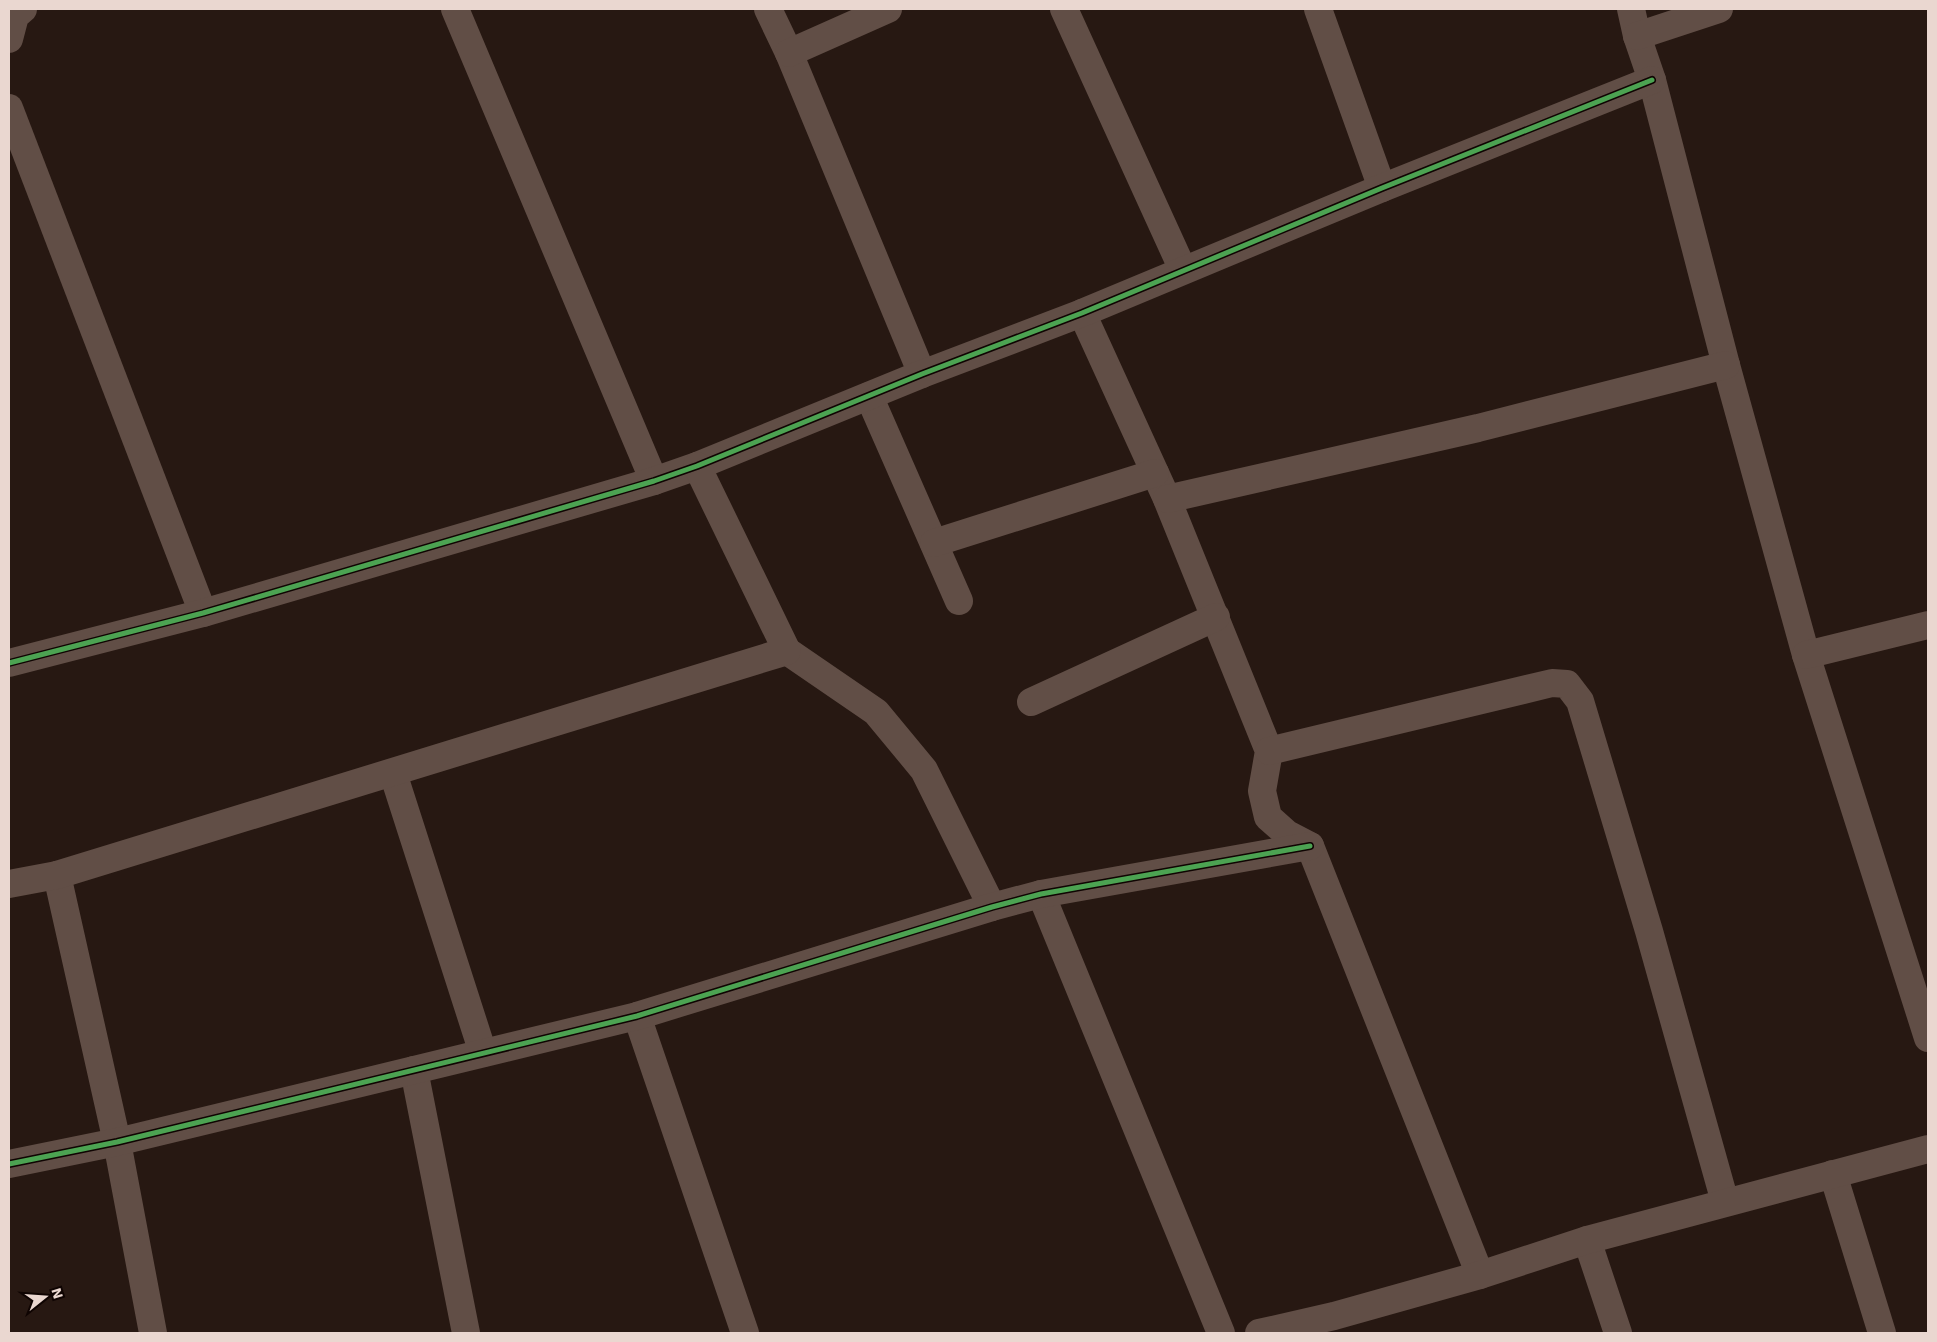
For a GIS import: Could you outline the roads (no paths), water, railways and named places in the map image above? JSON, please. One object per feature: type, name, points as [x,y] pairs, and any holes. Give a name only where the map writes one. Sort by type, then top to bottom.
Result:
[{"type":"street","points":[[9,38],[16,16],[22,9]]},
{"type":"street","points":[[455,9],[654,481]]},
{"type":"street","points":[[768,9],[789,53],[922,374]]},
{"type":"street","points":[[789,53],[888,9]]},
{"type":"street","points":[[1064,9],[1183,270]]},
{"type":"street","points":[[1318,9],[1382,188]]},
{"type":"street","points":[[1631,9],[1637,36],[1652,80],[1726,365],[1806,655],[1928,1038]]},
{"type":"street","points":[[1637,36],[1719,9]]},
{"type":"street","points":[[9,663],[203,614],[654,481],[697,466],[922,374],[1082,313],[1382,188],[1652,80]]},
{"type":"street","points":[[9,108],[203,614]]},
{"type":"street","points":[[1082,313],[1167,499],[1269,751],[1262,791],[1268,817],[1287,834],[1310,846],[1480,1275]]},
{"type":"street","points":[[1167,499],[1478,428],[1726,365]]},
{"type":"street","points":[[869,396],[959,602]]},
{"type":"street","points":[[697,466],[787,651],[876,712],[924,770],[992,907]]},
{"type":"street","points":[[934,543],[1155,473]]},
{"type":"street","points":[[1031,702],[1216,617]]},
{"type":"street","points":[[1806,655],[1928,625]]},
{"type":"street","points":[[9,882],[57,875],[787,651]]},
{"type":"street","points":[[1269,751],[1552,683],[1567,684],[1580,701],[1649,931],[1725,1202]]},
{"type":"street","points":[[393,773],[483,1053]]},
{"type":"street","points":[[9,1164],[117,1142],[637,1016],[992,907],[1041,894],[1310,846]]},
{"type":"street","points":[[57,875],[117,1142],[153,1333]]},
{"type":"street","points":[[1041,894],[1221,1333]]},
{"type":"street","points":[[637,1016],[745,1333]]},
{"type":"street","points":[[414,1070],[466,1333]]},
{"type":"street","points":[[1259,1333],[1337,1325],[1586,1240],[1928,1149]]},
{"type":"street","points":[[1833,1174],[1882,1333]]},
{"type":"street","points":[[1586,1240],[1618,1333]]}]
